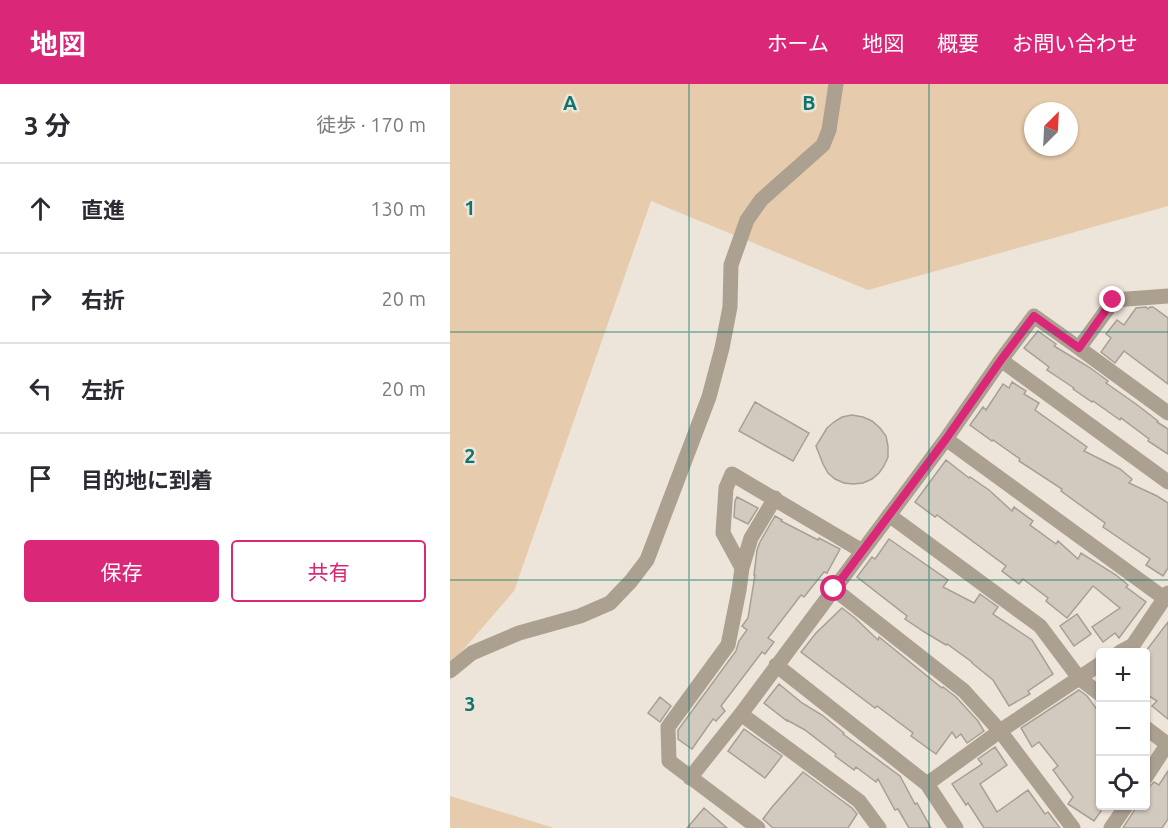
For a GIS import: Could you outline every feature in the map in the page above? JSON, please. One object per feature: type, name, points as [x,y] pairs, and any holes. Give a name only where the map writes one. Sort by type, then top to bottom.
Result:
[{"type":"street","points":[[450,671],[472,653],[519,633],[580,616],[610,603],[647,560],[709,397],[730,307],[731,265],[747,220],[761,200],[823,145],[831,122],[836,84]]},
{"type":"street","points":[[1079,348],[1113,300],[1168,297]]},
{"type":"street","points":[[690,778],[741,714],[946,439],[1034,316],[1168,413]]},
{"type":"street","points":[[1001,360],[1168,482]]},
{"type":"street","points":[[946,439],[1166,596],[1132,645],[1127,648]]},
{"type":"street","points":[[742,568],[723,533],[726,488],[732,474],[862,551]]},
{"type":"street","points":[[758,828],[669,761],[668,727],[728,645],[750,538],[775,498]]},
{"type":"street","points":[[889,515],[1040,626],[1079,678],[1096,690]]},
{"type":"street","points":[[834,589],[964,691],[1000,731],[1073,828]]},
{"type":"street","points":[[776,665],[927,784],[955,828]]},
{"type":"street","points":[[927,784],[1000,731],[1096,667]]},
{"type":"street","points":[[741,714],[859,801],[879,828]]},
{"type":"street","points":[[1150,731],[1168,744],[1150,771]]},
{"type":"street","points":[[1111,828],[1123,810]]},
{"type":"shaded area","points":[[450,84],[1168,84],[1168,206],[868,290],[651,201],[514,591],[450,665]]},
{"type":"shaded area","points":[[450,796],[554,828],[450,828]]},
{"type":"building","points":[[1146,307],[1148,309],[1153,307],[1168,318],[1168,384],[1124,351],[1115,363],[1101,352],[1111,338],[1106,334],[1117,320],[1124,325],[1136,308]]},
{"type":"building","points":[[1038,331],[1056,344],[1054,346],[1089,367],[1108,381],[1106,383],[1168,429],[1168,454],[1148,441],[1149,439],[1121,418],[1120,420],[1092,402],[1047,370],[1049,367],[1024,348]]},
{"type":"building","points":[[1012,382],[1026,391],[1024,394],[1039,403],[1035,410],[1087,447],[1084,451],[1120,469],[1132,479],[1129,483],[1168,503],[1168,568],[1163,576],[1146,565],[1150,559],[1103,527],[1105,523],[1061,491],[1062,489],[970,425],[983,407],[986,410],[1003,384],[1009,388]]},
{"type":"building","points":[[755,402],[809,433],[793,461],[739,431]]},
{"type":"building","points":[[852,415],[872,421],[886,436],[888,446],[888,457],[879,473],[863,483],[853,484],[844,483],[828,473],[816,446],[827,428],[842,417]]},
{"type":"building","points":[[946,460],[989,490],[1012,511],[1014,507],[1033,521],[1030,525],[1056,544],[1058,541],[1078,559],[1081,553],[1116,575],[1128,585],[1126,587],[1146,602],[1119,638],[1115,633],[1103,642],[1092,627],[1120,608],[1093,586],[1067,618],[1046,601],[1048,598],[1023,579],[1019,584],[1002,571],[1006,566],[937,515],[935,517],[915,502]]},
{"type":"building","points":[[737,497],[758,508],[748,524],[734,517]]},
{"type":"building","points":[[775,516],[818,540],[819,538],[840,549],[827,573],[824,572],[804,597],[801,595],[768,638],[774,642],[765,654],[762,652],[721,706],[725,711],[716,721],[713,719],[692,749],[678,739],[678,730],[736,651],[739,641],[747,630],[742,626],[748,618],[757,550]]},
{"type":"building","points":[[889,539],[948,580],[943,587],[974,603],[980,594],[998,607],[993,614],[1032,640],[1053,674],[1028,691],[1030,694],[1009,706],[993,680],[972,662],[905,619],[907,616],[857,577],[872,557],[875,559]]},
{"type":"building","points":[[842,608],[878,640],[879,637],[956,697],[984,731],[967,743],[961,734],[956,738],[952,732],[936,754],[911,736],[913,733],[877,706],[875,708],[801,652],[816,633]]},
{"type":"building","points":[[1077,614],[1091,634],[1074,646],[1060,626]]},
{"type":"building","points":[[1168,622],[1168,719],[1152,706],[1157,701],[1150,697],[1148,648]]},
{"type":"building","points":[[779,684],[900,776],[931,828],[909,828],[898,809],[895,810],[878,779],[876,782],[856,767],[854,770],[805,730],[787,721],[764,703]]},
{"type":"building","points":[[1079,690],[1087,696],[1096,708],[1096,810],[1101,811],[1094,821],[1068,804],[1073,797],[1053,770],[1058,766],[1039,742],[1032,747],[1021,728]]},
{"type":"building","points":[[660,697],[671,706],[660,722],[648,713]]},
{"type":"building","points":[[744,729],[782,756],[765,778],[728,751]]},
{"type":"building","points":[[995,747],[1007,765],[980,784],[997,812],[1028,790],[1045,814],[1048,812],[1060,828],[984,828],[952,784],[982,764],[978,759]]},
{"type":"building","points":[[1168,771],[1168,819],[1162,828],[1123,828],[1134,810],[1150,810],[1150,786],[1154,782],[1159,785]]},
{"type":"building","points":[[803,772],[857,814],[848,828],[773,828],[763,819]]},
{"type":"building","points":[[704,808],[727,828],[687,828]]},
{"type":"route","points":[[834,589],[1034,316],[1079,348],[1113,300]]}]
